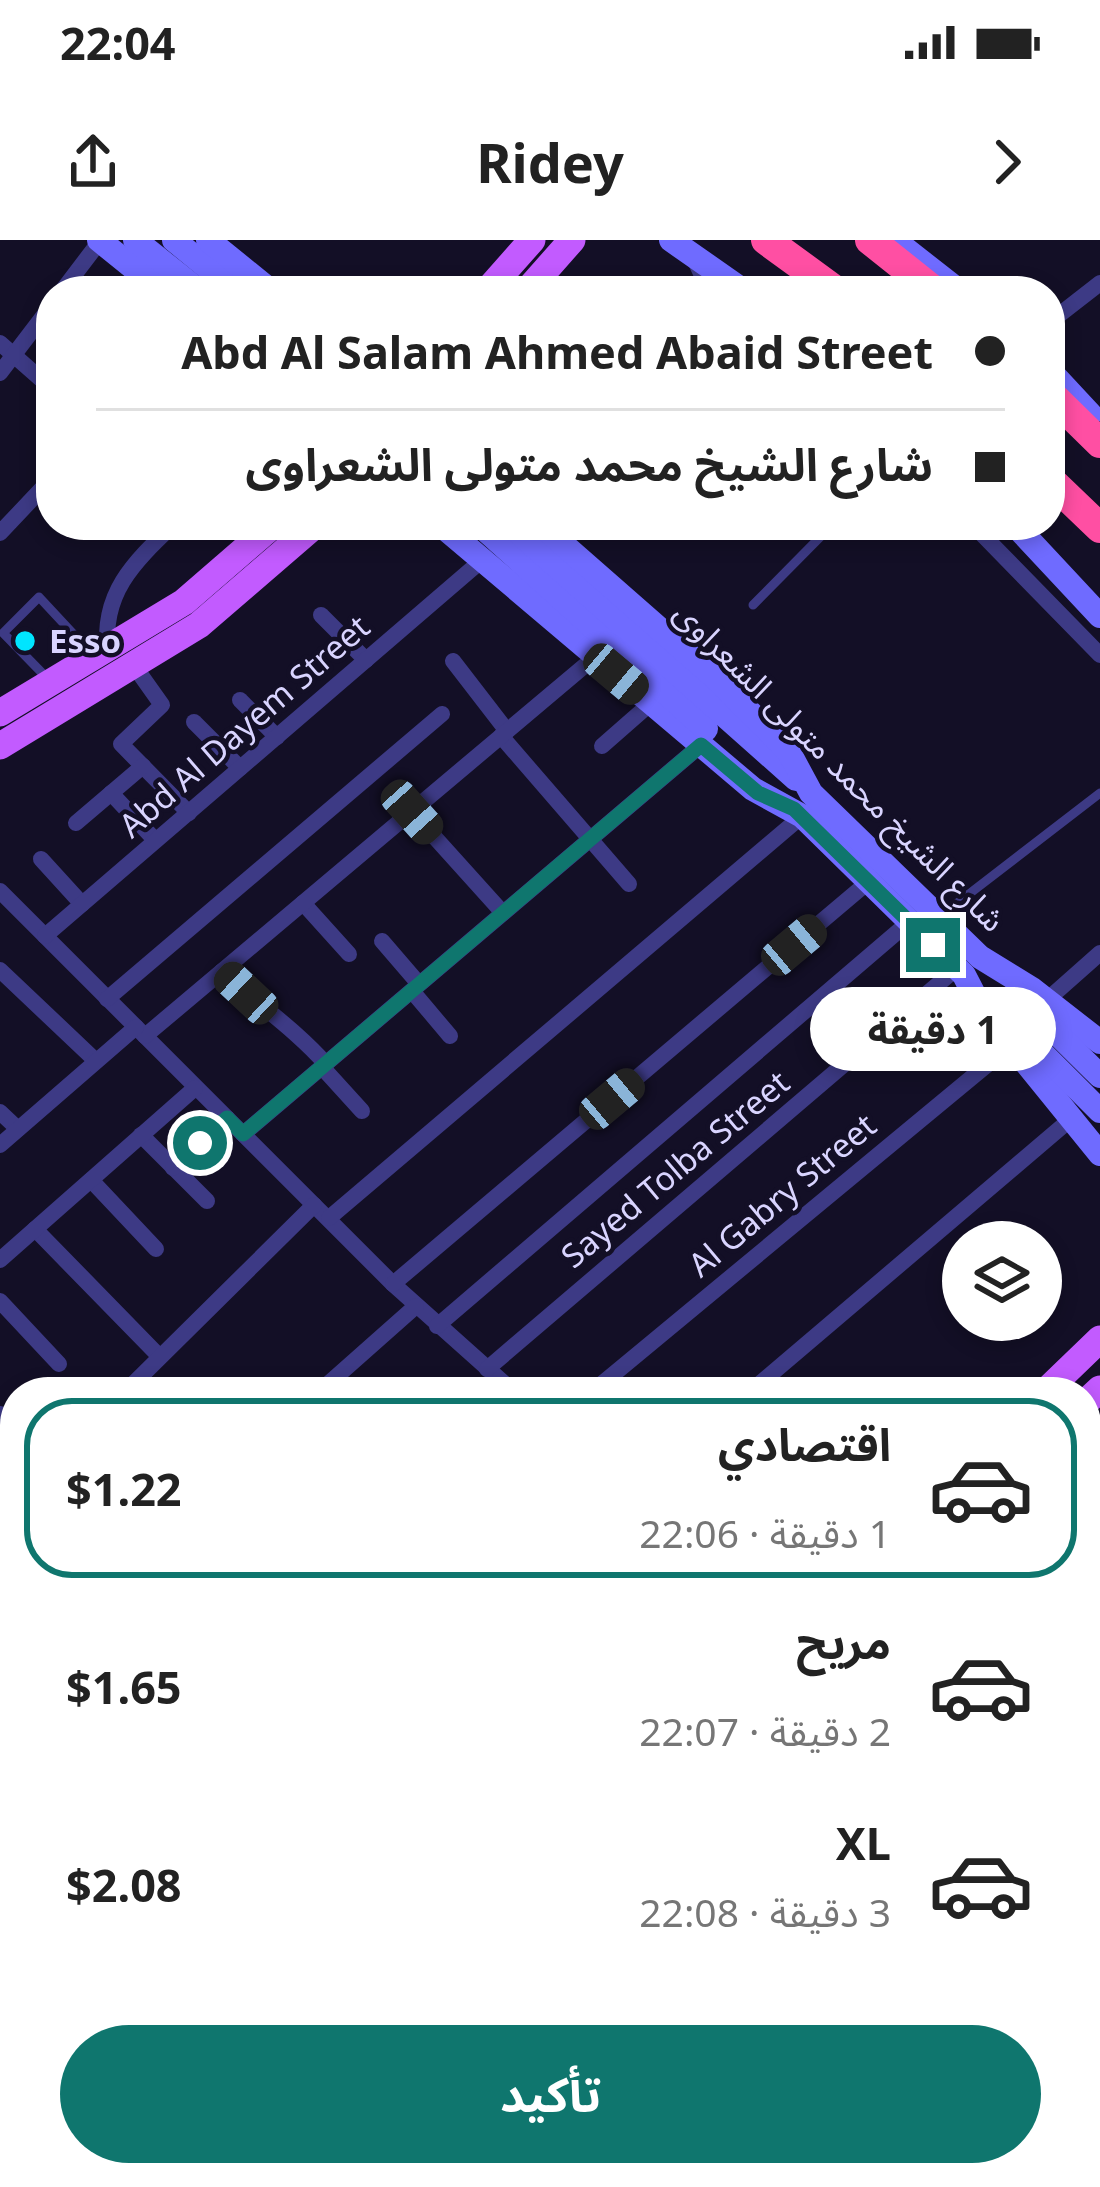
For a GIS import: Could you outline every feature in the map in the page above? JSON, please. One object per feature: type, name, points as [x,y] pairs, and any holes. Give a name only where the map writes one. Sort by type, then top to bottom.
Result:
[{"type":"highway","points":[[766,240],[815,276]]},
{"type":"highway","points":[[870,240],[915,276]]},
{"type":"highway","points":[[1065,409],[1100,443]]},
{"type":"highway","points":[[1065,494],[1100,528]]},
{"type":"main road","points":[[135,240],[180,276]]},
{"type":"main road","points":[[174,240],[218,276]]},
{"type":"main road","points":[[208,240],[252,276]]},
{"type":"main road","points":[[500,276],[532,240]]},
{"type":"main road","points":[[540,276],[572,240]]},
{"type":"main road","points":[[671,240],[722,276]]},
{"type":"main road","points":[[894,240],[940,276]]},
{"type":"main road","points":[[100,241],[143,276]]},
{"type":"main road","points":[[1065,387],[1100,425]]},
{"type":"main road","points":[[0,713],[102,656],[206,586],[257,540]]},
{"type":"main road","points":[[0,746],[211,616],[298,540]]},
{"type":"main road","name":"شارع الشيخ محمد متولى الشعراوى","points":[[458,540],[758,793],[802,806],[939,917],[1011,1045],[1100,1154]]},
{"type":"main road","points":[[498,540],[802,806]]},
{"type":"main road","points":[[526,540],[802,806]]},
{"type":"main road","name":"شارع الشيخ محمد متولى الشعراوى","points":[[558,540],[789,752],[802,806],[868,883],[909,922],[967,967],[1047,1000],[1100,1042]]},
{"type":"main road","points":[[1029,540],[1100,616]]},
{"type":"main road","points":[[967,967],[1100,1076]]},
{"type":"main road","points":[[967,967],[1100,1111]]},
{"type":"main road","points":[[1061,1377],[1100,1339]]},
{"type":"street","points":[[73,276],[100,241]]},
{"type":"street","points":[[693,255],[702,276]]},
{"type":"street","points":[[1065,311],[1100,284]]},
{"type":"street","points":[[0,373],[7,349],[36,321]]},
{"type":"street","points":[[7,349],[36,375]]},
{"type":"street","points":[[0,533],[36,495]]},
{"type":"street","points":[[102,656],[106,614],[114,593],[160,540]]},
{"type":"street","points":[[989,540],[1100,655]]},
{"type":"street","name":"Abd Al Dayem Street","points":[[45,937],[482,561]]},
{"type":"street","points":[[321,615],[366,660]]},
{"type":"street","points":[[0,1144],[96,1061],[222,971],[595,657]]},
{"type":"street","points":[[452,662],[504,734],[629,884]]},
{"type":"street","points":[[135,667],[162,705],[121,744],[189,813]]},
{"type":"street","points":[[240,700],[277,737]]},
{"type":"street","points":[[602,746],[651,703]]},
{"type":"street","points":[[107,999],[442,714]]},
{"type":"street","points":[[194,722],[240,769]]},
{"type":"street","points":[[243,1134],[701,745]]},
{"type":"street","points":[[76,823],[143,766]]},
{"type":"street","points":[[111,793],[155,841]]},
{"type":"street","points":[[329,1218],[802,806]]},
{"type":"street","points":[[412,812],[503,913]]},
{"type":"street","points":[[41,860],[82,904]]},
{"type":"street","points":[[393,1284],[868,883]]},
{"type":"street","points":[[0,891],[393,1284],[496,1377]]},
{"type":"street","points":[[303,903],[349,954]]},
{"type":"street","points":[[437,1326],[909,922]]},
{"type":"street","points":[[382,941],[450,1036]]},
{"type":"street","points":[[1047,1000],[1100,952]]},
{"type":"street","name":"Sayed Tolba Street","points":[[487,1369],[967,967]]},
{"type":"street","points":[[0,970],[96,1061]]},
{"type":"street","points":[[222,971],[274,1019],[290,1025],[362,1111]]},
{"type":"street","name":"Al Gabry Street","points":[[610,1377],[1011,1045]]},
{"type":"street","points":[[0,1259],[195,1088]]},
{"type":"street","points":[[0,1112],[18,1129]]},
{"type":"street","points":[[173,1168],[227,1118]]},
{"type":"street","points":[[768,1377],[1072,1118]]},
{"type":"street","points":[[141,1135],[207,1201]]},
{"type":"street","points":[[91,1180],[156,1250]]},
{"type":"street","points":[[140,1377],[314,1205]]},
{"type":"street","points":[[35,1228],[160,1358]]},
{"type":"street","points":[[0,1301],[59,1364]]},
{"type":"street","points":[[336,1377],[416,1306]]},
{"type":"lane","points":[[753,605],[817,540]]},
{"type":"lane","points":[[52,683],[3,634],[39,597],[102,656]]},
{"type":"lane","points":[[939,917],[1100,793]]},
{"type":"place","name":"Esso","points":[[25,641]]},
{"type":"route","points":[[200,1143],[227,1118],[243,1134],[701,745],[758,793],[794,809],[933,945]]}]
